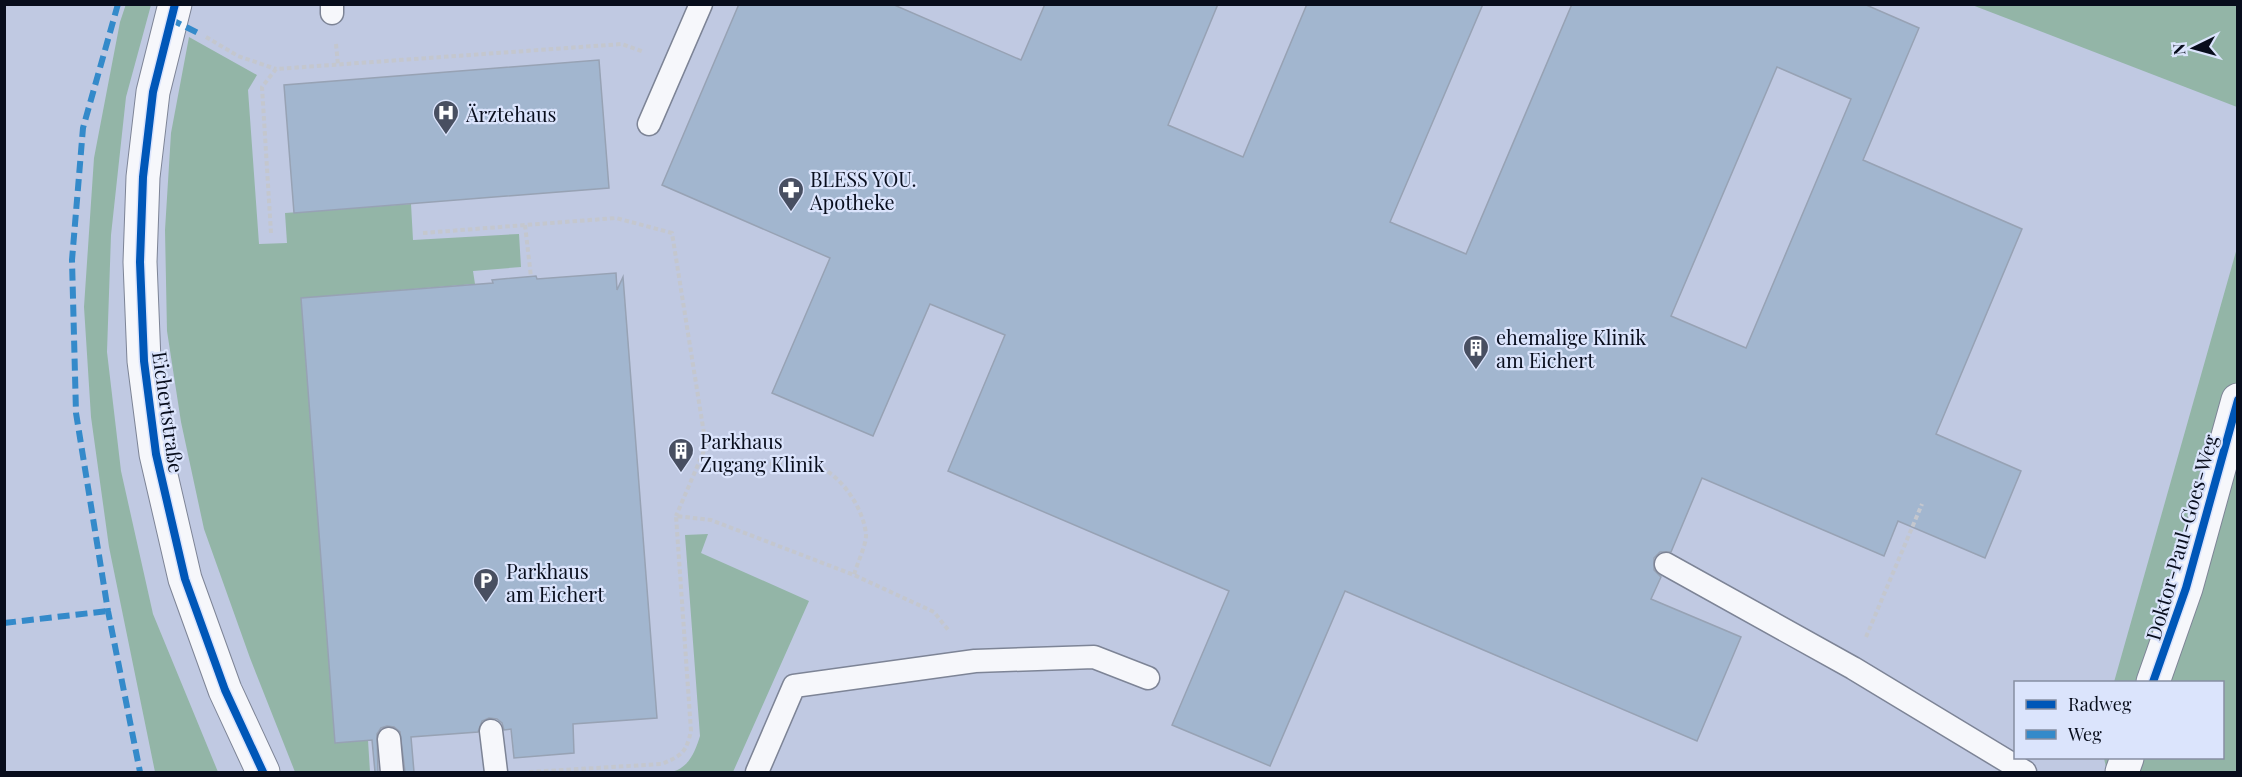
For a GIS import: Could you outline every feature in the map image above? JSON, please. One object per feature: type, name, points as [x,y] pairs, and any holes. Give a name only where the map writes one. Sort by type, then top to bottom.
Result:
[{"type":"street","name":"Eichertstraße","points":[[175,4],[153,92],[143,177],[140,262],[144,361],[156,454],[185,579],[225,690],[263,772]]},
{"type":"street","name":"Doktor-Paul-Goes-Weg","points":[[2153,681],[2186,588],[2238,400]]},
{"type":"lane","points":[[649,124],[701,4]]},
{"type":"lane","points":[[1666,564],[1852,668],[2025,772]]},
{"type":"lane","points":[[757,772],[794,686],[975,661],[1094,657],[1148,678]]},
{"type":"lane","points":[[491,731],[496,772]]},
{"type":"lane","points":[[389,739],[392,772]]},
{"type":"path","points":[[202,35],[237,56],[276,69],[622,44],[676,63]]},
{"type":"path","points":[[270,233],[262,87],[276,69]]},
{"type":"path","points":[[423,233],[616,218],[672,233],[706,446],[676,516],[692,730],[687,748],[679,757],[662,764],[522,772]]},
{"type":"path","points":[[525,225],[531,277]]},
{"type":"path","points":[[725,470],[791,463],[813,465],[833,476],[857,503],[866,536],[854,575]]},
{"type":"path","points":[[1852,668],[1922,504]]},
{"type":"path","points":[[676,516],[711,520],[854,575],[934,612],[975,661]]},
{"type":"green space","points":[[126,4],[151,5],[126,97],[111,235],[107,352],[121,471],[153,614],[218,772],[155,772],[109,547],[91,417],[84,307],[94,158],[120,22]]},
{"type":"green space","points":[[1972,5],[2237,5],[2237,107]]},
{"type":"green space","points":[[189,37],[257,75],[248,90],[259,244],[287,243],[285,213],[411,204],[413,240],[519,234],[521,267],[473,271],[475,284],[301,298],[335,743],[368,740],[370,772],[295,772],[250,658],[204,529],[181,422],[167,331],[165,230],[171,133]]},
{"type":"green space","points":[[2237,248],[2237,772],[2107,772],[2104,759],[2224,759],[2224,681],[2114,681]]},
{"type":"green space","points":[[708,534],[701,553],[809,601],[733,772],[671,772],[687,763],[700,736],[685,535]]},
{"type":"building","name":"ehemalige Klinik am Eichert","points":[[739,4],[892,4],[1021,60],[1045,4],[1218,4],[1168,125],[1243,157],[1307,4],[1483,4],[1390,222],[1466,254],[1572,4],[1864,4],[1919,28],[1863,160],[2022,229],[1936,434],[2021,471],[1985,558],[1898,521],[1884,556],[1702,478],[1671,552],[1660,552],[1654,558],[1654,570],[1661,577],[1651,599],[1741,637],[1697,741],[1345,591],[1270,766],[1172,725],[1229,591],[948,471],[1005,335],[930,304],[873,436],[772,393],[830,258],[662,185]],"holes":[[[1777,67],[1851,99],[1746,348],[1671,316]]]},
{"type":"building","name":"Ärztehaus","points":[[599,60],[609,188],[294,213],[284,85]]},
{"type":"building","name":"Parkhaus am Eichert","points":[[616,273],[617,290],[623,277],[657,718],[573,724],[574,753],[514,758],[511,729],[504,730],[502,723],[497,719],[489,718],[482,721],[478,732],[411,737],[414,772],[405,772],[400,732],[394,727],[387,726],[381,728],[377,734],[378,772],[375,772],[372,740],[335,743],[301,298],[493,283],[492,280],[536,276],[537,279]]},
{"type":"marked path","points":[[118,4],[83,128],[72,260],[76,413],[108,611],[140,772]]},
{"type":"marked path","points":[[170,19],[202,35]]},
{"type":"marked path","points":[[4,623],[108,611]]},
{"type":"cycle path","points":[[175,4],[153,92],[143,177],[140,262],[144,361],[156,454],[185,579],[225,690],[263,772]]},
{"type":"cycle path","points":[[2153,681],[2186,588],[2238,400]]},
{"type":"place","name":"Ärztehaus","points":[[446,136]]},
{"type":"place","name":"BLESS YOU. Apotheke","points":[[791,213]]},
{"type":"place","name":"ehemalige Klinik am Eichert","points":[[1476,371]]},
{"type":"place","name":"Parkhaus Zugang Klinik","points":[[681,474]]},
{"type":"place","name":"Parkhaus am Eichert","points":[[486,604]]}]
